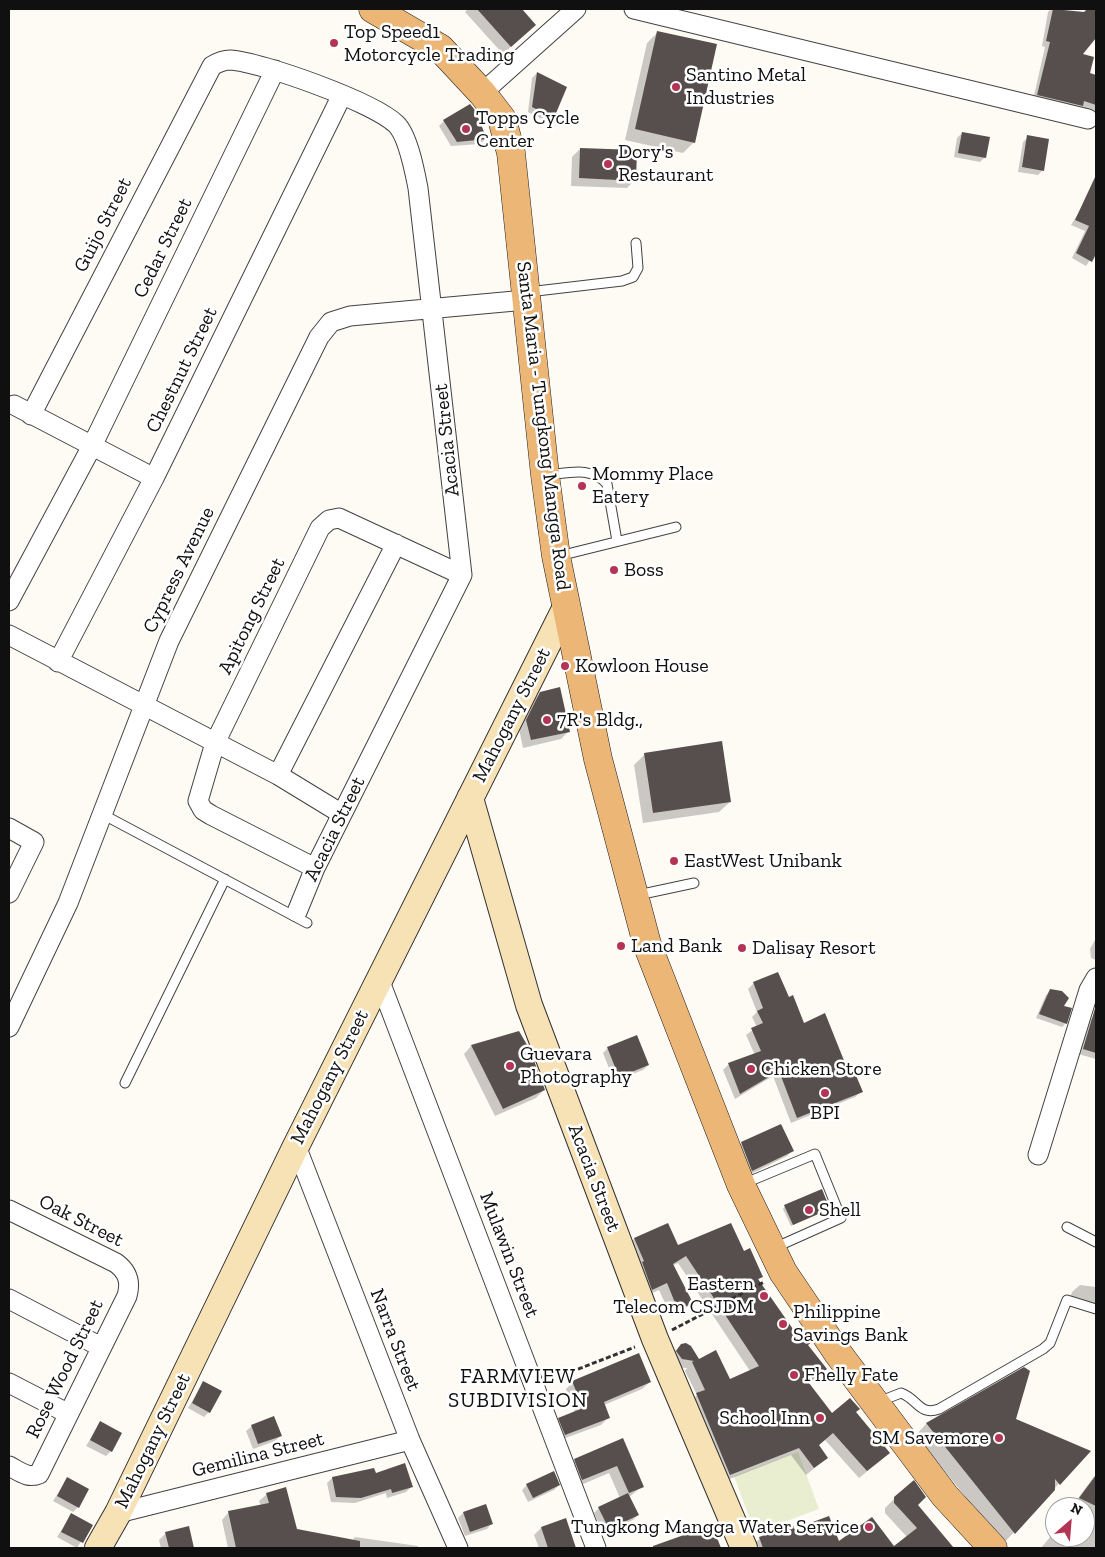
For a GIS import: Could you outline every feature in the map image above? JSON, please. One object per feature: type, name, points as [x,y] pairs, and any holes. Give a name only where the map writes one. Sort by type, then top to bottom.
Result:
[{"type":"main road","name":"Santa Maria - Tungkong Mangga Road","points":[[372,9],[440,48],[482,93],[502,119],[511,153],[544,475],[556,556],[598,759],[633,896],[650,952],[741,1185],[776,1261],[837,1352],[945,1496],[993,1548]]},
{"type":"street","points":[[482,93],[576,9]]},
{"type":"street","points":[[634,9],[1088,119]]},
{"type":"street","name":"Acacia Street","points":[[220,61],[230,60],[275,70],[342,95],[397,125],[412,158],[418,188],[462,575],[314,868],[302,917]]},
{"type":"street","name":"Guijo Street","points":[[31,415],[206,74],[212,66],[220,61]]},
{"type":"street","name":"Cedar Street","points":[[9,601],[92,446],[275,70]]},
{"type":"street","name":"Chestnut Street","points":[[58,662],[154,478],[342,95]]},
{"type":"street","name":"Cypress Avenue","points":[[9,1027],[68,904],[101,813],[169,641],[319,337],[331,322],[350,316],[526,296]]},
{"type":"street","points":[[14,405],[154,478]]},
{"type":"street","name":"Apitong Street","points":[[314,868],[203,810],[198,801],[215,743],[320,528],[329,520],[339,518],[396,544]]},
{"type":"street","points":[[278,775],[396,544],[462,575]]},
{"type":"street","name":"Mahogany Street","points":[[98,1548],[118,1513],[296,1146],[566,607]]},
{"type":"street","points":[[9,635],[278,775],[342,814]]},
{"type":"street","name":"Acacia Street","points":[[470,798],[529,1005],[655,1339],[744,1548]]},
{"type":"street","points":[[9,828],[34,842],[9,893]]},
{"type":"street","points":[[1038,1155],[1088,990],[1096,978]]},
{"type":"street","name":"Mulawin Street","points":[[379,979],[596,1548]]},
{"type":"street","name":"Narra Street","points":[[296,1146],[410,1440],[458,1548]]},
{"type":"street","name":"Oak Street","points":[[9,1210],[116,1263],[128,1277]]},
{"type":"street","name":"Rose Wood Street","points":[[9,1466],[33,1476],[39,1474],[67,1413],[127,1296],[129,1287],[128,1277]]},
{"type":"street","points":[[9,1299],[101,1347]]},
{"type":"street","points":[[9,1384],[67,1413]]},
{"type":"street","name":"Gemilina Street","points":[[118,1513],[410,1440]]},
{"type":"lane","points":[[526,296],[622,281],[634,277],[638,268],[636,243]]},
{"type":"lane","points":[[544,475],[589,472],[601,477],[607,484],[617,541]]},
{"type":"lane","points":[[556,556],[676,527]]},
{"type":"lane","points":[[101,813],[225,879],[302,917]]},
{"type":"lane","points":[[126,1084],[225,879]]},
{"type":"lane","points":[[633,896],[694,883]]},
{"type":"lane","points":[[741,1185],[815,1154],[841,1218],[776,1261]]},
{"type":"lane","points":[[1067,1227],[1096,1242]]},
{"type":"lane","points":[[875,1403],[894,1394],[901,1393],[910,1396],[924,1410],[930,1412],[939,1409],[1043,1350],[1050,1343],[1067,1300],[1096,1309]]},
{"type":"path","points":[[535,1386],[655,1339],[776,1261]]},
{"type":"green space","points":[[798,1452],[819,1509],[755,1533],[734,1476]]},
{"type":"building","points":[[477,9],[522,9],[536,25],[511,47]]},
{"type":"building","points":[[1053,9],[1084,12],[1087,9],[1096,9],[1096,38],[1083,54],[1094,57],[1090,73],[1096,75],[1096,105],[1084,101],[1083,106],[1037,95],[1050,42],[1046,41]]},
{"type":"building","name":"Santino Metal Industries","points":[[657,31],[717,44],[695,143],[635,129]]},
{"type":"building","points":[[537,72],[567,87],[554,118],[532,107]]},
{"type":"building","name":"Topps Cycle Center","points":[[470,104],[475,110],[487,139],[457,142],[443,120]]},
{"type":"building","points":[[962,132],[990,137],[986,158],[958,153]]},
{"type":"building","points":[[1027,135],[1049,139],[1044,171],[1022,167]]},
{"type":"building","name":"Dory's Restaurant","points":[[580,148],[637,150],[636,181],[579,178]]},
{"type":"building","points":[[1096,175],[1096,254],[1092,262],[1076,253],[1089,226],[1075,220]]},
{"type":"building","name":"7R's Bldg.,","points":[[560,687],[570,732],[531,740],[526,720],[540,692]]},
{"type":"building","points":[[722,741],[731,802],[653,813],[644,753]]},
{"type":"building","points":[[778,972],[789,997],[793,995],[804,1023],[825,1013],[847,1068],[852,1066],[863,1092],[797,1118],[779,1071],[740,1094],[728,1063],[761,1051],[751,1028],[763,1023],[757,1011],[763,1008],[753,982]]},
{"type":"building","points":[[1050,989],[1062,991],[1069,998],[1064,1006],[1072,1008],[1067,1024],[1039,1014]]},
{"type":"building","points":[[1096,1005],[1096,1053],[1083,1049]]},
{"type":"building","name":"Guevara Photography","points":[[519,1031],[530,1050],[545,1090],[503,1109],[471,1045]]},
{"type":"building","points":[[637,1035],[649,1065],[619,1077],[607,1047]]},
{"type":"building","points":[[781,1124],[794,1151],[752,1171],[741,1142]]},
{"type":"building","points":[[822,1189],[830,1209],[793,1225],[784,1205]]},
{"type":"building","points":[[668,1223],[678,1245],[731,1223],[744,1251],[750,1248],[763,1277],[758,1279],[795,1332],[801,1327],[812,1342],[808,1345],[827,1369],[809,1383],[832,1413],[850,1398],[860,1409],[856,1412],[890,1453],[867,1471],[833,1433],[819,1445],[828,1458],[814,1468],[799,1448],[730,1475],[696,1393],[705,1390],[692,1362],[694,1361],[682,1359],[676,1351],[681,1344],[686,1343],[691,1346],[699,1359],[716,1350],[730,1379],[759,1366],[686,1256],[673,1264],[693,1303],[678,1310],[667,1283],[652,1290],[642,1262],[644,1261],[634,1238]]},
{"type":"building","points":[[639,1353],[651,1382],[604,1402],[610,1418],[565,1435],[558,1418],[583,1408],[572,1381]]},
{"type":"building","name":"SM Savemore","points":[[1024,1367],[1030,1371],[1016,1419],[1091,1451],[1060,1485],[1055,1479],[1055,1490],[1049,1497],[1045,1497],[1045,1501],[1015,1534],[926,1423]]},
{"type":"building","points":[[203,1381],[222,1391],[210,1413],[192,1403]]},
{"type":"building","points":[[274,1416],[282,1436],[258,1444],[251,1425]]},
{"type":"building","points":[[100,1421],[122,1433],[112,1452],[90,1440]]},
{"type":"building","points":[[623,1438],[644,1487],[629,1493],[617,1466],[582,1480],[574,1459]]},
{"type":"building","points":[[405,1463],[413,1487],[392,1493],[391,1489],[361,1498],[336,1497],[332,1477],[374,1468],[376,1473]]},
{"type":"building","points":[[554,1471],[560,1485],[533,1498],[526,1484]]},
{"type":"building","points":[[1096,1475],[1096,1506],[1095,1497],[1080,1497]]},
{"type":"building","points":[[67,1477],[89,1489],[79,1508],[57,1496]]},
{"type":"building","points":[[914,1480],[926,1497],[918,1505],[954,1548],[763,1548],[759,1537],[793,1525],[794,1529],[829,1516],[839,1541],[872,1517],[894,1546],[917,1528],[894,1503],[894,1497]]},
{"type":"building","points":[[286,1487],[297,1529],[360,1541],[360,1548],[236,1548],[228,1511],[269,1503],[266,1493]]},
{"type":"building","points":[[628,1493],[639,1515],[609,1529],[598,1507]]},
{"type":"building","points":[[486,1504],[493,1524],[470,1532],[463,1512]]},
{"type":"building","points":[[71,1513],[93,1525],[83,1543],[61,1532]]},
{"type":"building","points":[[566,1518],[576,1548],[548,1548],[541,1527]]},
{"type":"building","points":[[712,1525],[721,1548],[653,1548],[653,1546]]},
{"type":"building","points":[[189,1526],[194,1548],[169,1548],[165,1532]]},
{"type":"place","name":"Top Speed1 Motorcycle Trading","points":[[334,43]]},
{"type":"place","name":"Santino Metal Industries","points":[[676,87]]},
{"type":"place","name":"Topps Cycle Center","points":[[466,129]]},
{"type":"place","name":"Dory's Restaurant","points":[[608,164]]},
{"type":"place","name":"Mommy Place Eatery","points":[[582,486]]},
{"type":"place","name":"Boss","points":[[614,570]]},
{"type":"place","name":"Kowloon House","points":[[565,666]]},
{"type":"place","name":"7R's Bldg.,","points":[[547,720]]},
{"type":"place","name":"EastWest Unibank","points":[[674,861]]},
{"type":"place","name":"Land Bank","points":[[621,946]]},
{"type":"place","name":"Dalisay Resort","points":[[742,948]]},
{"type":"place","name":"Guevara Photography","points":[[510,1066]]},
{"type":"place","name":"Chicken Store","points":[[751,1069]]},
{"type":"place","name":"BPI","points":[[825,1093]]},
{"type":"place","name":"Shell","points":[[809,1210]]},
{"type":"place","name":"Eastern Telecom CSJDM","points":[[764,1296]]},
{"type":"place","name":"Philippine Savings Bank","points":[[783,1324]]},
{"type":"place","name":"Fhelly Fate","points":[[794,1375]]},
{"type":"place","name":"School Inn","points":[[820,1418]]},
{"type":"place","name":"SM Savemore","points":[[999,1438]]},
{"type":"place","name":"Tungkong Mangga Water Service","points":[[869,1527]]},
{"type":"district","name":"FARMVIEW SUBDIVISION","points":[[518,1389]]}]
